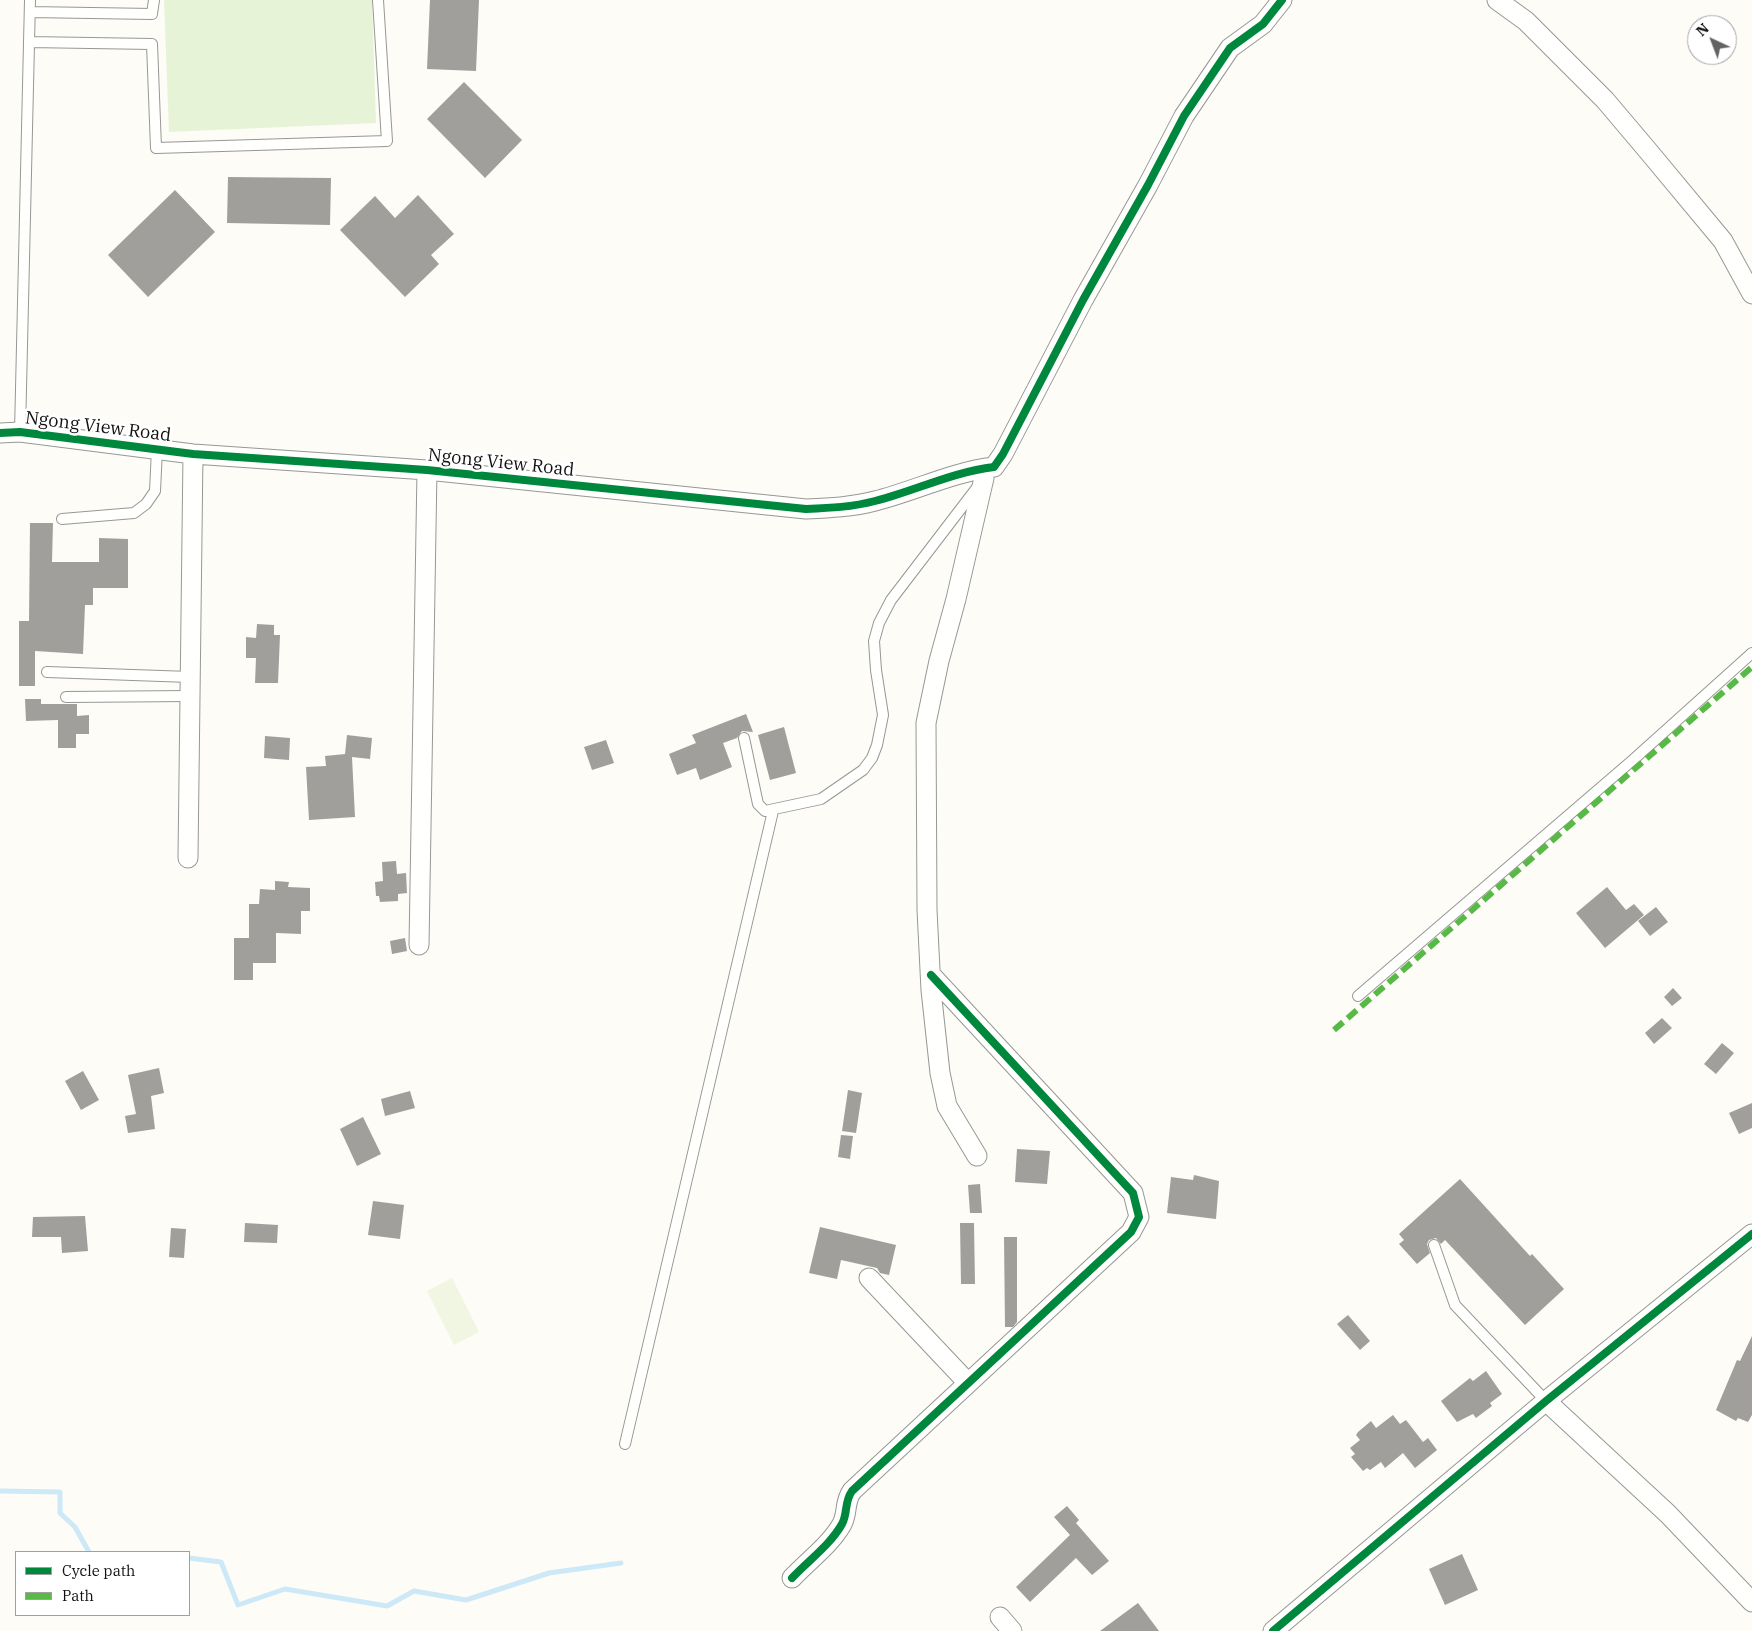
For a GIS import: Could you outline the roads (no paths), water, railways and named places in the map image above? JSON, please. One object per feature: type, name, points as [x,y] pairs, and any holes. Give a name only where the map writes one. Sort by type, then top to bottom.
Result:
[{"type":"street","points":[[977,1156],[947,1106],[940,1073],[930,976],[927,910],[926,723],[939,661],[989,472],[1003,454],[1083,300],[1148,185],[1184,116],[1225,54],[1263,24],[1282,0]]},
{"type":"street","points":[[1497,0],[1526,21],[1605,100],[1723,241],[1752,294]]},
{"type":"street","name":"Ngong View Road","points":[[0,433],[20,432],[194,454],[427,470],[806,509],[842,508],[876,500],[954,474],[989,472]]},
{"type":"street","points":[[188,858],[194,454]]},
{"type":"street","points":[[419,945],[427,470]]},
{"type":"street","points":[[792,1578],[835,1535],[843,1522],[846,1499],[852,1491],[1132,1232],[1140,1217],[1133,1192],[930,976]]},
{"type":"street","points":[[1273,1631],[1546,1401],[1752,1234]]},
{"type":"street","points":[[869,1278],[968,1383]]},
{"type":"street","points":[[1546,1401],[1656,1501],[1752,1602]]},
{"type":"lane","points":[[20,432],[30,0]]},
{"type":"lane","points":[[30,12],[152,14],[154,0]]},
{"type":"lane","points":[[29,42],[152,44],[156,148],[387,141],[378,0]]},
{"type":"lane","points":[[62,520],[134,513],[146,504],[155,491],[157,449]]},
{"type":"lane","points":[[744,738],[758,804],[765,810],[773,811],[821,800],[863,770],[872,758],[877,745],[883,715],[876,670],[874,641],[879,623],[891,600],[989,472]]},
{"type":"lane","points":[[1358,996],[1634,758],[1752,653]]},
{"type":"lane","points":[[47,672],[190,686]]},
{"type":"lane","points":[[66,696],[190,686]]},
{"type":"lane","points":[[625,1444],[773,811]]},
{"type":"lane","points":[[1434,1245],[1455,1305],[1546,1401]]},
{"type":"waterway","points":[[0,1491],[60,1492],[60,1513],[75,1527],[88,1551]]},
{"type":"waterway","points":[[190,1558],[221,1562],[238,1605],[285,1589],[387,1606],[414,1591],[466,1600],[549,1573],[621,1563]]}]
